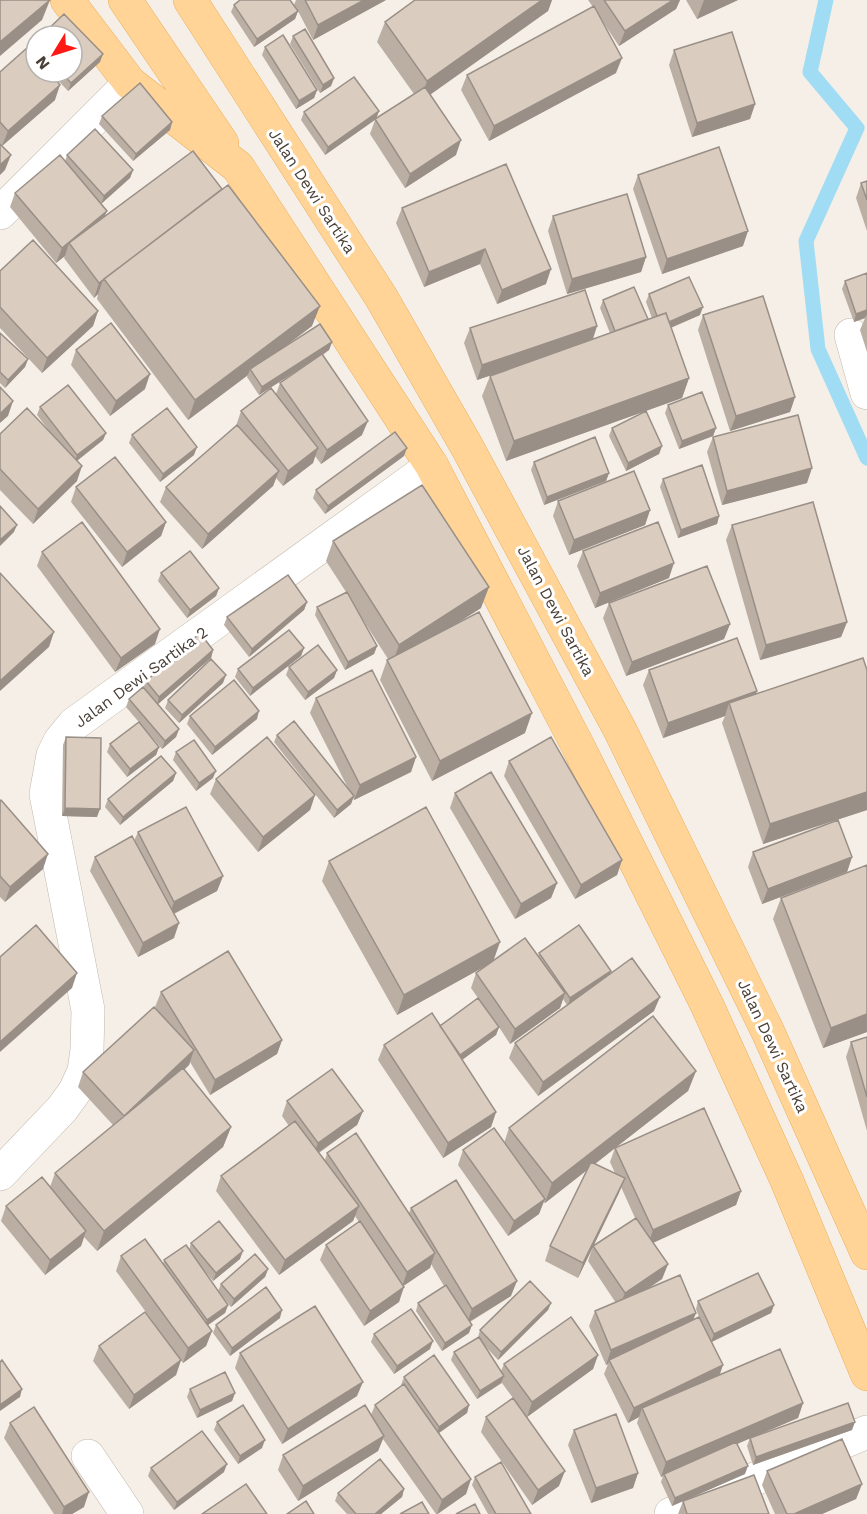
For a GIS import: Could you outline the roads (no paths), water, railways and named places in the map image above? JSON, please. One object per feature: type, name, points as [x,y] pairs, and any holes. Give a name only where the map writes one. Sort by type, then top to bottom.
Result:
[{"type":"main road","points":[[67,0],[130,83],[238,167]]},
{"type":"main road","points":[[125,0],[238,167],[432,466],[579,748],[707,1005],[787,1181],[867,1374]]},
{"type":"main road","name":"Jalan Dewi Sartika","points":[[190,0],[381,297],[466,445],[620,730],[768,1032],[867,1253]]},
{"type":"main road","points":[[432,466],[466,445]]},
{"type":"street","points":[[0,213],[130,83]]},
{"type":"street","points":[[851,335],[867,393]]},
{"type":"street","name":"Jalan Dewi Sartika 2","points":[[0,1174],[62,1109],[75,1091],[84,1071],[87,1050],[88,1010],[46,794],[53,755],[60,741],[74,724],[432,466]]},
{"type":"street","points":[[671,1514],[867,1432]]},
{"type":"street","points":[[88,1456],[127,1514]]},
{"type":"waterway","points":[[826,0],[810,72],[857,128],[806,241],[818,349],[867,458]]}]
